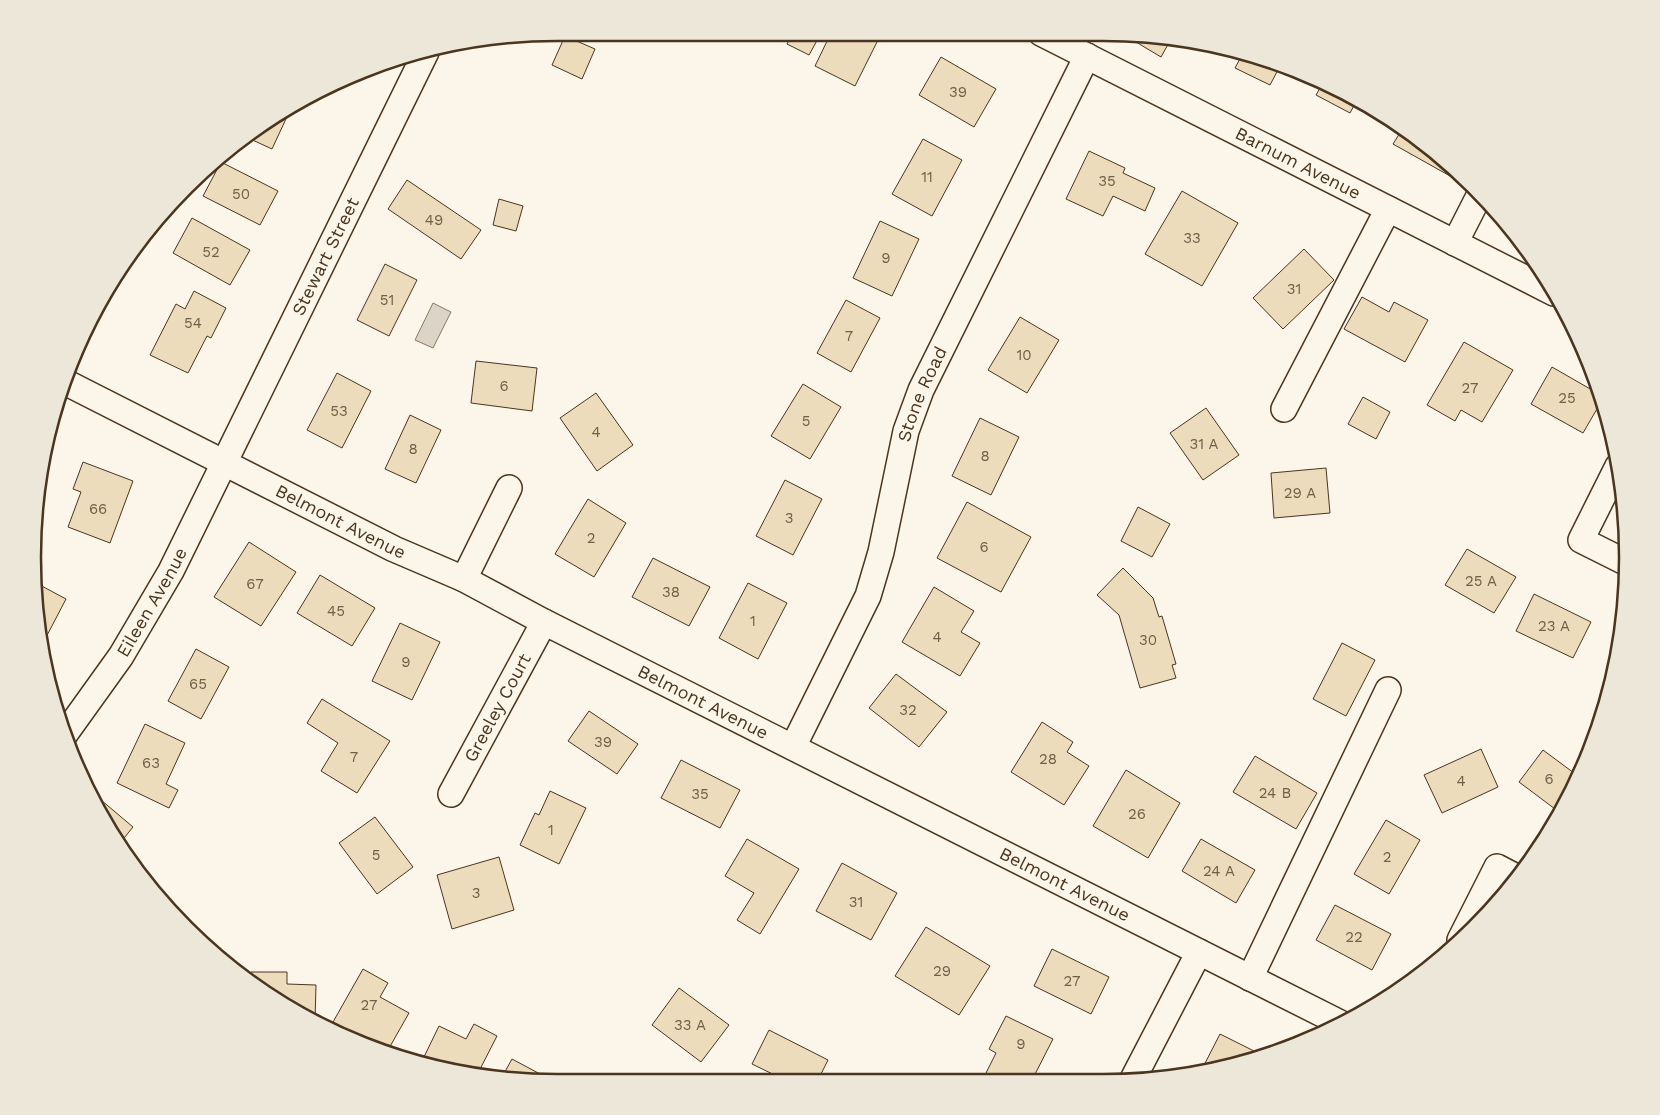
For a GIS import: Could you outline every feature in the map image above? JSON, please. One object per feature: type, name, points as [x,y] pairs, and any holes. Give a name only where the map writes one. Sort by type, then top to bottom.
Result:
[{"type":"street","name":"Barnum Avenue","points":[[1057,41],[1543,288]]},
{"type":"street","name":"Stone Road","points":[[793,747],[868,596],[881,552],[906,431],[921,390],[1087,56]]},
{"type":"street","name":"Stewart Street","points":[[224,462],[422,60]]},
{"type":"street","points":[[1455,243],[1476,201]]},
{"type":"street","points":[[1284,409],[1388,209]]},
{"type":"street","name":"Belmont Avenue","points":[[72,385],[394,549],[464,579],[544,622],[1333,1020]]},
{"type":"street","name":"Eileen Avenue","points":[[70,727],[126,648],[171,571],[224,462]]},
{"type":"street","points":[[1612,478],[1581,540],[1619,559]]},
{"type":"street","points":[[464,579],[509,488]]},
{"type":"street","name":"Greeley Court","points":[[451,794],[544,622]]},
{"type":"street","points":[[1250,978],[1388,690]]},
{"type":"street","points":[[1469,922],[1497,867],[1510,874]]},
{"type":"street","points":[[1137,1073],[1199,952]]},
{"type":"shaded area","points":[[433,303],[451,312],[433,348],[415,340]]},
{"type":"building","points":[[563,41],[577,41],[595,49],[582,79],[552,65]]},
{"type":"building","points":[[789,41],[817,41],[809,55],[787,44]]},
{"type":"building","points":[[827,41],[878,41],[855,86],[815,66]]},
{"type":"building","points":[[1136,42],[1167,46],[1161,57]]},
{"type":"building","points":[[941,57],[996,89],[974,127],[919,95]]},
{"type":"building","points":[[1239,60],[1277,72],[1270,85],[1235,68]]},
{"type":"building","points":[[1319,89],[1354,106],[1350,113],[1316,95]]},
{"type":"building","points":[[286,118],[272,149],[254,140]]},
{"type":"building","points":[[1399,135],[1450,176],[1450,176],[1393,144]]},
{"type":"building","points":[[923,139],[962,160],[932,216],[892,194]]},
{"type":"building","points":[[1089,151],[1125,168],[1123,173],[1155,188],[1145,211],[1113,196],[1103,216],[1066,199]]},
{"type":"building","points":[[224,163],[278,191],[260,225],[203,196],[218,169]]},
{"type":"building","points":[[407,180],[481,230],[461,259],[388,209]]},
{"type":"building","points":[[1182,191],[1238,223],[1202,286],[1145,254]]},
{"type":"building","points":[[499,199],[523,206],[516,231],[493,225]]},
{"type":"building","points":[[192,218],[250,250],[230,285],[173,253]]},
{"type":"building","points":[[880,221],[919,239],[892,296],[853,278]]},
{"type":"building","points":[[1304,249],[1334,280],[1283,329],[1253,298]]},
{"type":"building","points":[[385,264],[417,280],[389,336],[357,320]]},
{"type":"building","points":[[194,291],[226,308],[211,338],[207,336],[188,373],[150,355],[176,304],[185,309]]},
{"type":"building","points":[[1362,297],[1389,312],[1394,302],[1428,320],[1405,362],[1344,329]]},
{"type":"building","points":[[846,300],[880,318],[851,372],[817,353]]},
{"type":"building","points":[[1020,317],[1059,340],[1027,393],[988,370]]},
{"type":"building","points":[[1464,342],[1513,370],[1482,422],[1461,410],[1455,421],[1427,405]]},
{"type":"building","points":[[476,361],[537,368],[532,411],[471,403]]},
{"type":"building","points":[[1552,367],[1590,389],[1597,410],[1583,433],[1531,404]]},
{"type":"building","points":[[337,373],[371,391],[342,448],[307,430]]},
{"type":"building","points":[[803,384],[841,407],[810,459],[771,436]]},
{"type":"building","points":[[596,393],[633,445],[597,471],[560,418]]},
{"type":"building","points":[[1363,397],[1390,412],[1376,439],[1348,424]]},
{"type":"building","points":[[1206,408],[1239,455],[1203,480],[1170,433]]},
{"type":"building","points":[[410,415],[441,430],[416,483],[385,469]]},
{"type":"building","points":[[980,418],[1019,437],[991,495],[952,476]]},
{"type":"building","points":[[83,462],[133,481],[110,543],[68,527],[81,492],[73,489]]},
{"type":"building","points":[[1326,468],[1330,513],[1274,518],[1271,473]]},
{"type":"building","points":[[785,480],[822,499],[793,555],[756,536]]},
{"type":"building","points":[[588,499],[626,523],[594,577],[555,554]]},
{"type":"building","points":[[967,502],[1031,537],[1001,592],[937,558]]},
{"type":"building","points":[[1138,507],[1170,524],[1152,557],[1121,541]]},
{"type":"building","points":[[249,542],[296,572],[261,626],[214,597]]},
{"type":"building","points":[[1467,549],[1516,577],[1494,613],[1445,585]]},
{"type":"building","points":[[653,558],[710,587],[689,626],[632,597]]},
{"type":"building","points":[[1123,568],[1153,598],[1159,617],[1162,616],[1176,664],[1172,665],[1176,678],[1140,688],[1119,615],[1097,595]]},
{"type":"building","points":[[320,575],[375,608],[352,646],[297,613]]},
{"type":"building","points":[[748,583],[787,603],[758,659],[719,638]]},
{"type":"building","points":[[42,586],[66,599],[47,635]]},
{"type":"building","points":[[934,587],[974,611],[961,632],[980,643],[960,676],[902,642]]},
{"type":"building","points":[[1534,594],[1591,622],[1573,658],[1516,631]]},
{"type":"building","points":[[400,623],[440,642],[412,700],[372,681]]},
{"type":"building","points":[[1342,643],[1375,660],[1346,716],[1313,699]]},
{"type":"building","points":[[196,649],[229,667],[201,719],[168,701]]},
{"type":"building","points":[[896,674],[947,712],[919,747],[869,708]]},
{"type":"building","points":[[322,699],[390,741],[357,793],[321,771],[338,743],[307,723]]},
{"type":"building","points":[[589,711],[638,744],[617,774],[568,741]]},
{"type":"building","points":[[1042,722],[1073,742],[1067,752],[1089,766],[1064,805],[1011,772]]},
{"type":"building","points":[[145,724],[185,743],[166,784],[178,790],[169,808],[117,783]]},
{"type":"building","points":[[1481,749],[1498,787],[1442,813],[1424,775]]},
{"type":"building","points":[[1543,750],[1572,772],[1554,808],[1519,782]]},
{"type":"building","points":[[1255,756],[1317,793],[1296,829],[1233,792]]},
{"type":"building","points":[[681,760],[740,790],[720,828],[661,798]]},
{"type":"building","points":[[1126,770],[1180,803],[1148,858],[1093,826]]},
{"type":"building","points":[[550,791],[586,808],[559,864],[520,845],[535,813],[539,815]]},
{"type":"building","points":[[102,801],[133,827],[124,838]]},
{"type":"building","points":[[375,817],[413,867],[377,894],[339,843]]},
{"type":"building","points":[[1386,820],[1420,840],[1389,894],[1354,874]]},
{"type":"building","points":[[747,839],[799,869],[760,934],[737,920],[754,893],[725,876]]},
{"type":"building","points":[[1201,839],[1255,870],[1236,903],[1182,871]]},
{"type":"building","points":[[499,857],[514,910],[452,929],[437,875]]},
{"type":"building","points":[[842,863],[897,893],[871,940],[816,911]]},
{"type":"building","points":[[1335,905],[1391,934],[1372,970],[1316,940]]},
{"type":"building","points":[[926,927],[990,966],[959,1015],[895,976]]},
{"type":"building","points":[[1052,949],[1109,977],[1091,1014],[1034,986]]},
{"type":"building","points":[[363,969],[388,983],[380,997],[409,1013],[391,1045],[333,1022]]},
{"type":"building","points":[[287,972],[287,984],[316,985],[315,1014],[299,1005],[251,973]]},
{"type":"building","points":[[679,988],[729,1025],[701,1062],[652,1025]]},
{"type":"building","points":[[1006,1016],[1053,1039],[1035,1074],[986,1074],[996,1053],[989,1049]]},
{"type":"building","points":[[474,1024],[497,1036],[481,1068],[424,1056],[439,1026],[466,1039]]},
{"type":"building","points":[[769,1030],[828,1060],[821,1074],[773,1074],[752,1064]]},
{"type":"building","points":[[1220,1034],[1253,1051],[1236,1056],[1205,1064]]},
{"type":"building","points":[[512,1059],[539,1073],[524,1073],[505,1071]]}]
